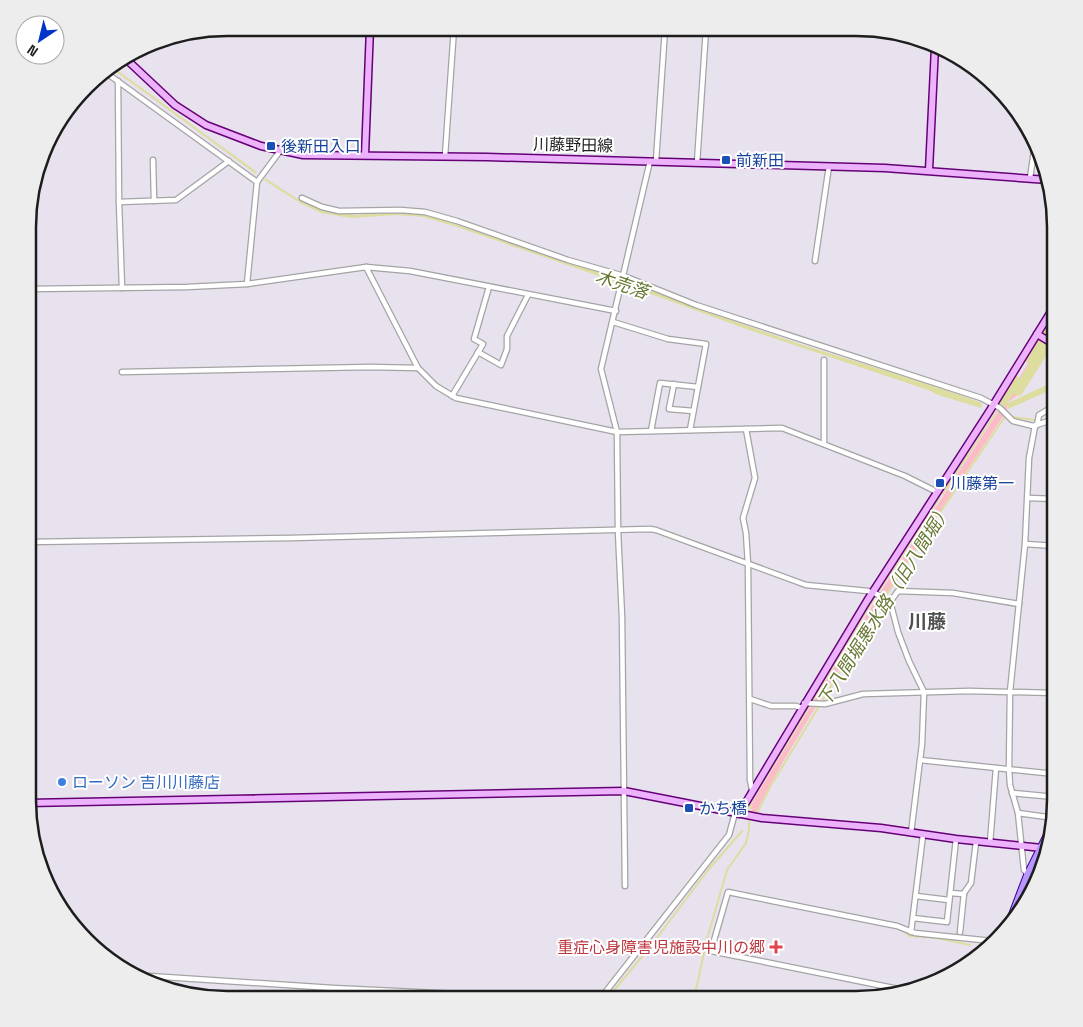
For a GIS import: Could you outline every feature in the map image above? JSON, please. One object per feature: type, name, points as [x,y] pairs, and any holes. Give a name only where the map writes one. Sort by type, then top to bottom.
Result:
[{"type":"main road","points":[[1018,901],[1028,874],[1039,854]]},
{"type":"street","points":[[366,156],[370,36]]},
{"type":"street","points":[[445,156],[453,36]]},
{"type":"street","points":[[625,886],[622,617],[618,531],[617,432],[601,369],[653,161],[664,36]]},
{"type":"street","points":[[697,163],[706,36]]},
{"type":"street","points":[[929,170],[934,53]]},
{"type":"street","name":"川藤野田線","points":[[130,63],[169,100],[193,117],[232,136],[280,151],[309,156],[445,156],[830,166],[929,170],[1040,179]]},
{"type":"street","points":[[111,76],[257,182]]},
{"type":"street","points":[[118,81],[118,202],[122,288]]},
{"type":"street","points":[[247,284],[257,182],[280,151]]},
{"type":"street","points":[[1030,178],[1033,157]]},
{"type":"street","points":[[153,160],[154,201]]},
{"type":"street","points":[[118,202],[176,200],[229,161]]},
{"type":"street","points":[[815,261],[830,166]]},
{"type":"street","points":[[302,198],[322,207],[339,211],[400,210],[425,212],[568,260],[624,276],[696,305],[981,398],[997,406],[1013,421],[1036,426],[1047,422]]},
{"type":"street","points":[[36,289],[247,284],[366,267],[410,271],[616,311]]},
{"type":"street","points":[[366,267],[418,368],[436,386],[452,396],[521,413],[617,432],[782,428],[905,476],[937,492]]},
{"type":"street","points":[[452,396],[483,344],[474,339],[489,287]]},
{"type":"street","points":[[478,352],[501,365],[507,349],[507,336],[528,295]]},
{"type":"street","points":[[606,991],[725,840],[752,790],[808,705],[937,492],[997,406],[1047,318]]},
{"type":"street","points":[[613,322],[668,339],[706,344],[690,430]]},
{"type":"street","points":[[1037,334],[1047,340]]},
{"type":"street","points":[[824,360],[824,444]]},
{"type":"street","points":[[122,372],[370,367],[418,368]]},
{"type":"street","points":[[651,432],[660,383],[698,387]]},
{"type":"street","points":[[674,384],[669,409],[694,412]]},
{"type":"street","points":[[1028,874],[1024,870],[1018,813],[1012,793],[1009,769],[1010,692],[1025,544],[1029,458],[1039,415],[1047,410]]},
{"type":"street","points":[[746,429],[755,478],[743,518],[748,564],[750,780],[752,790]]},
{"type":"street","points":[[1028,498],[1047,499]]},
{"type":"street","points":[[36,542],[656,530],[806,585],[868,591],[890,601],[898,632],[924,692],[920,760],[911,833]]},
{"type":"street","points":[[1025,544],[1047,545]]},
{"type":"street","points":[[890,601],[898,591],[946,592],[1019,604]]},
{"type":"street","points":[[750,699],[771,706],[796,706],[825,704],[863,694],[969,691],[1047,693]]},
{"type":"street","points":[[920,760],[1047,773]]},
{"type":"street","points":[[990,843],[996,768]]},
{"type":"street","points":[[36,803],[624,791],[757,817],[796,822],[881,828],[956,840],[1040,848]]},
{"type":"street","points":[[1012,793],[1047,796]]},
{"type":"street","points":[[1018,813],[1046,817]]},
{"type":"street","points":[[911,932],[923,835]]},
{"type":"street","points":[[913,918],[947,922],[956,840]]},
{"type":"street","points":[[960,932],[964,894],[971,883],[976,842]]},
{"type":"street","points":[[890,987],[711,951],[728,892],[897,926],[911,932],[985,940]]},
{"type":"street","points":[[950,893],[964,894]]},
{"type":"street","points":[[916,896],[949,900]]},
{"type":"street","points":[[155,976],[394,991]]},
{"type":"shaded area","points":[[118,71],[257,172],[256,174],[116,72]]},
{"type":"shaded area","points":[[265,178],[301,201],[323,210],[356,215],[398,212],[424,214],[620,279],[619,283],[423,217],[397,215],[351,218],[321,213],[300,203],[264,180]]},
{"type":"shaded area","points":[[627,281],[803,345],[960,395],[982,403],[981,408],[749,330],[626,285]]},
{"type":"shaded area","points":[[1047,333],[1047,354],[1021,393],[1008,402],[1007,410],[1002,418],[837,672],[784,760],[756,813],[751,813],[752,803],[880,593]]},
{"type":"shaded area","points":[[1047,385],[1047,392],[1008,409],[1008,403]]},
{"type":"shaded area","points":[[997,410],[943,495],[941,494]]},
{"type":"shaded area","points":[[939,496],[941,497],[880,591],[879,590]]},
{"type":"shaded area","points":[[876,597],[813,702],[812,701]]},
{"type":"shaded area","points":[[808,707],[810,707],[752,802],[751,810],[747,808],[751,801]]},
{"type":"waterway","points":[[1029,358],[1047,329]]},
{"type":"waterway","points":[[1018,391],[1047,345]]},
{"type":"waterway","points":[[1000,406],[1015,381]]},
{"type":"waterway","name":"下八間堀悪水路（旧八間堀）","points":[[757,813],[770,787],[887,594],[1004,418],[1013,417],[1042,421],[1047,419]]},
{"type":"waterway","points":[[696,991],[707,939],[727,870],[746,843],[749,817]]},
{"type":"waterway","name":"下八間堀悪水路（旧八間堀）","points":[[614,991],[653,943],[708,870],[742,831]]},
{"type":"waterway","points":[[898,928],[910,936],[937,938],[970,945]]},
{"type":"place","name":"後新田入口","points":[[271,146]]},
{"type":"place","name":"前新田","points":[[726,160]]},
{"type":"place","name":"川藤第一","points":[[940,483]]},
{"type":"place","name":"ローソン 吉川川藤店","points":[[62,782]]},
{"type":"place","name":"かち橋","points":[[689,808]]},
{"type":"place","name":"重症心身障害児施設中川の郷","points":[[776,947]]},
{"type":"district","name":"川藤","points":[[927,621]]},
{"type":"water label","name":"木売落","points":[[622,284]]}]
